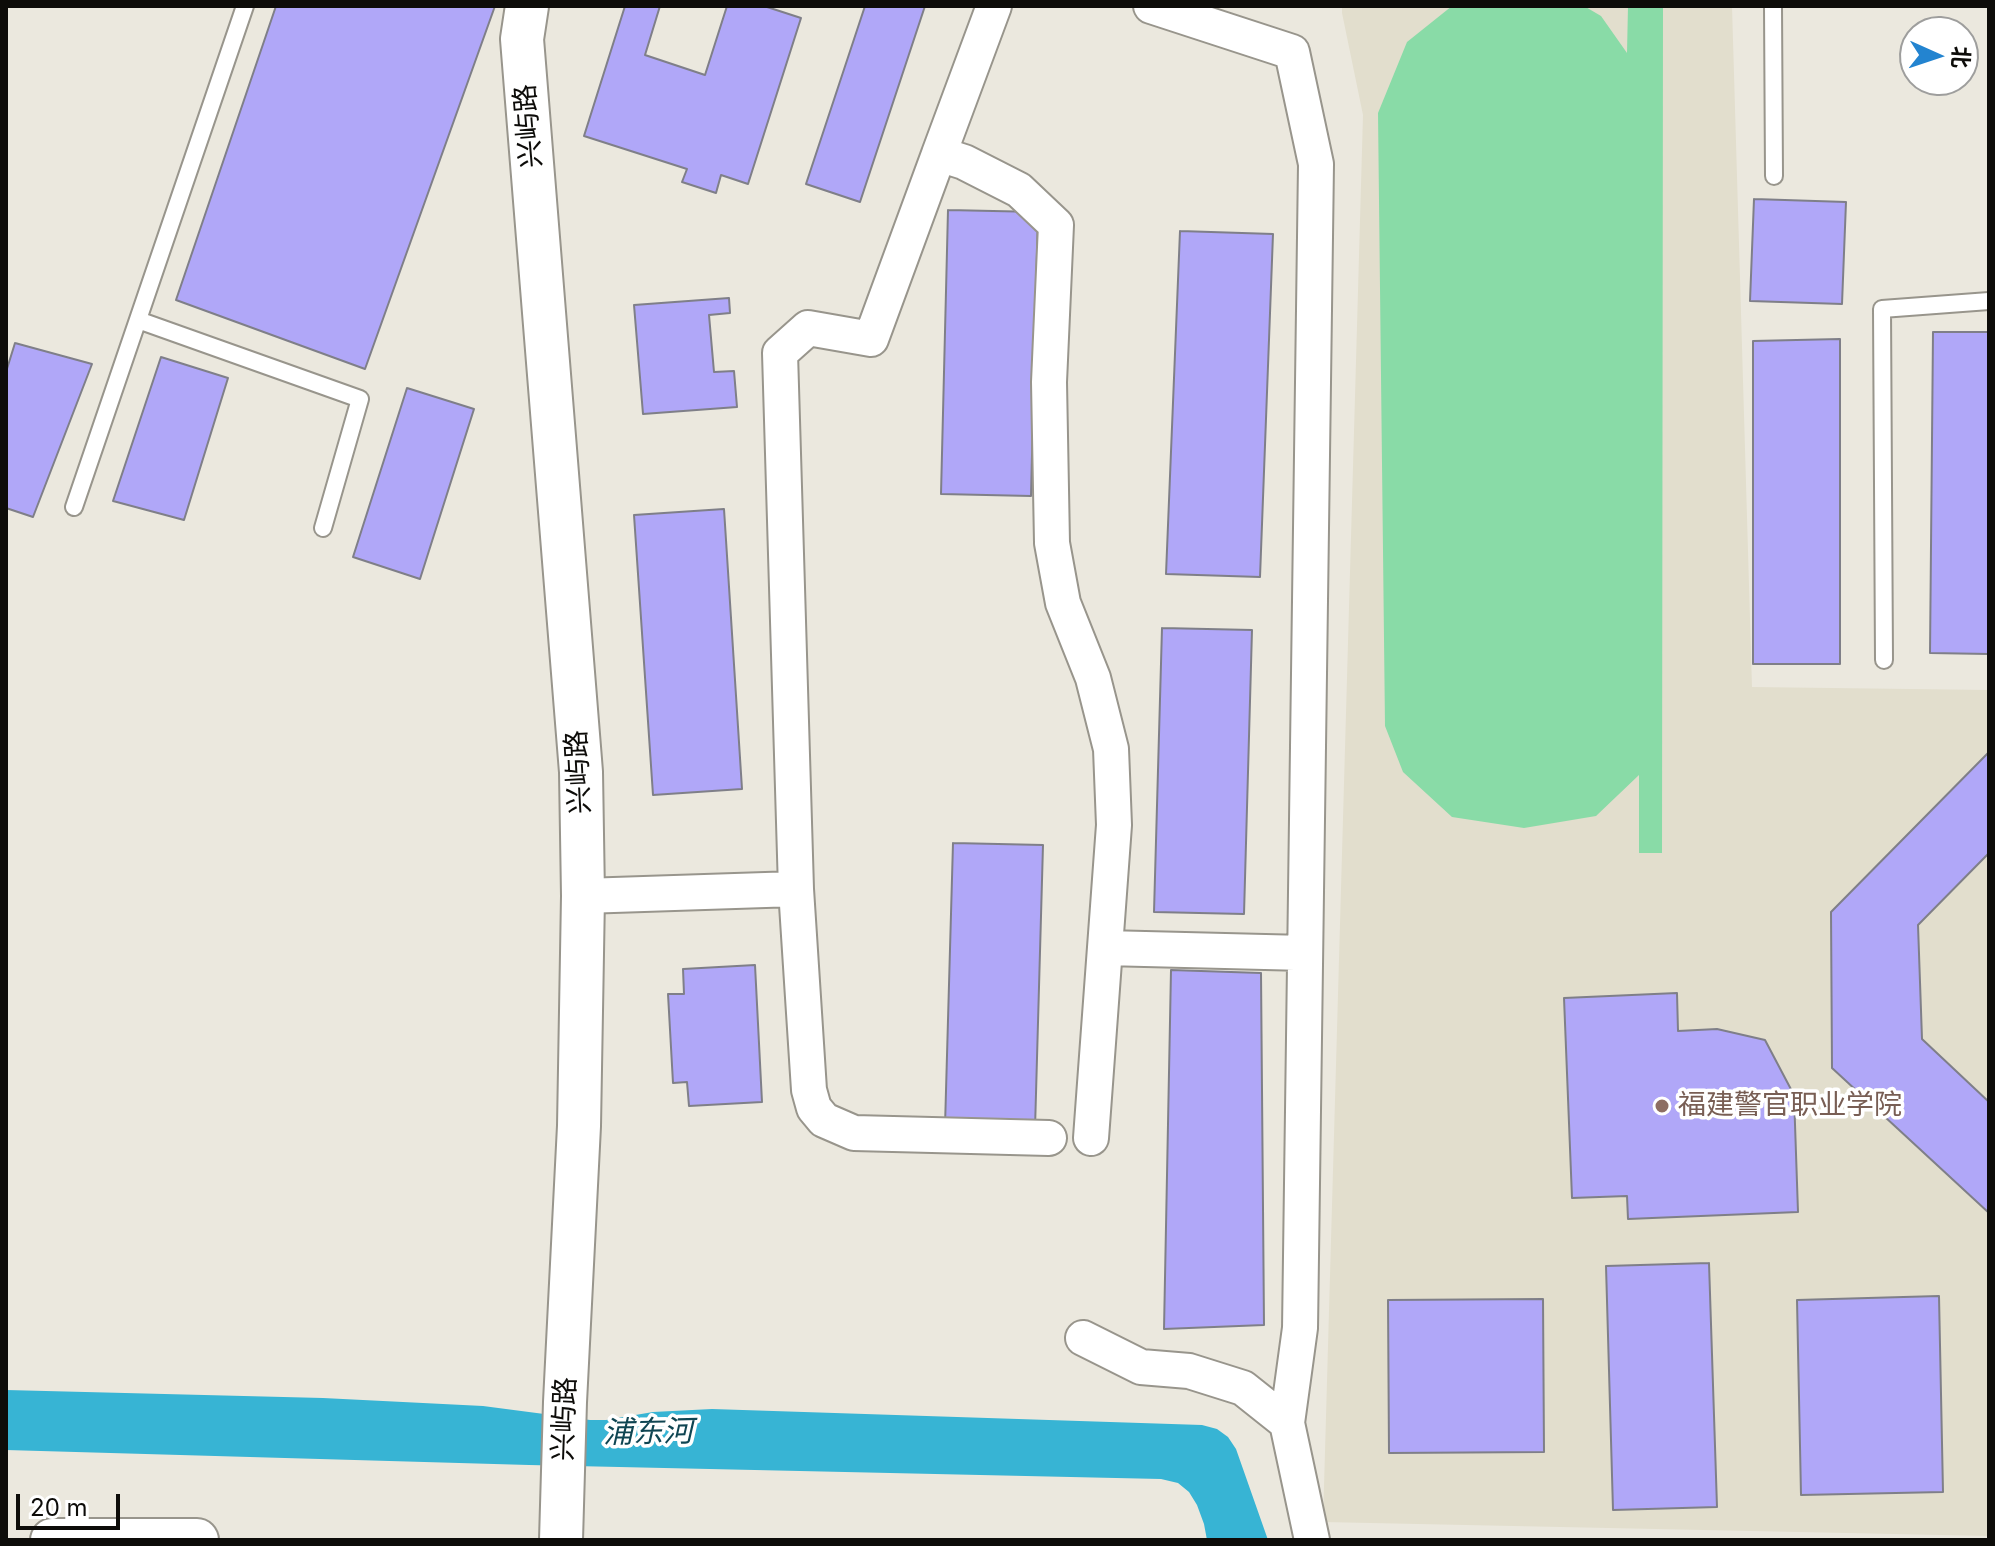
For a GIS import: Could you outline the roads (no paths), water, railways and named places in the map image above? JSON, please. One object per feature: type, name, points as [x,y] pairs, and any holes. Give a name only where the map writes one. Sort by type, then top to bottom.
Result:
[{"type":"street","name":"兴屿路","points":[[527,6],[522,39],[581,772],[583,896],[579,1126],[561,1540]]},
{"type":"street","points":[[994,6],[871,339],[808,328],[780,353],[796,889],[809,1090],[814,1108],[824,1120],[854,1133],[1049,1138]]},
{"type":"street","points":[[1151,6],[1292,52],[1316,164],[1300,1328],[1287,1423],[1312,1540]]},
{"type":"street","points":[[939,154],[964,162],[1019,190],[1056,225],[1049,382],[1052,543],[1063,603],[1093,678],[1111,749],[1114,825],[1091,1138]]},
{"type":"street","points":[[583,896],[796,889]]},
{"type":"street","points":[[1105,948],[1305,953]]},
{"type":"street","points":[[1083,1338],[1141,1367],[1189,1371],[1243,1388],[1287,1423]]},
{"type":"street","points":[[52,1540],[197,1540]]},
{"type":"lane","points":[[74,507],[245,6]]},
{"type":"lane","points":[[1773,6],[1774,176]]},
{"type":"lane","points":[[1884,660],[1882,309],[1989,301]]},
{"type":"lane","points":[[138,320],[360,399],[323,528]]},
{"type":"water","name":"浦东河","points":[[6,1390],[323,1398],[483,1406],[590,1420],[712,1409],[1202,1425],[1217,1429],[1228,1437],[1236,1449],[1268,1540],[1207,1540],[1197,1505],[1189,1492],[1178,1483],[1161,1479],[6,1450]]},
{"type":"place","name":"福建警官职业学院","points":[[1662,1106]]}]
